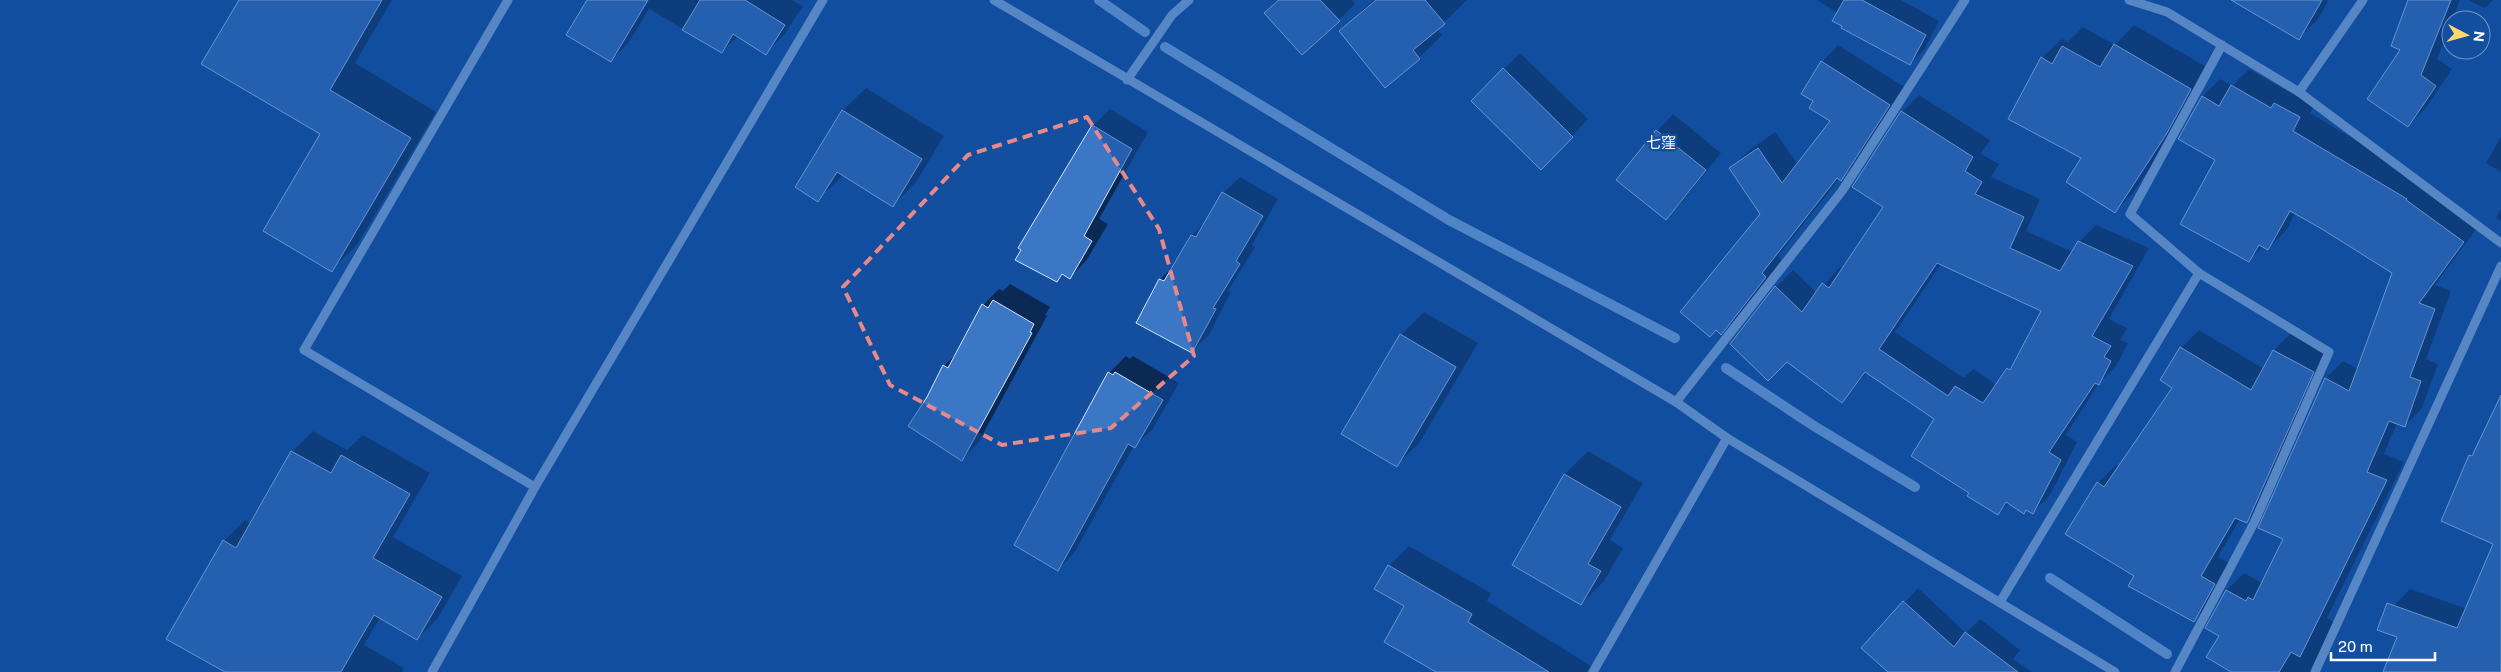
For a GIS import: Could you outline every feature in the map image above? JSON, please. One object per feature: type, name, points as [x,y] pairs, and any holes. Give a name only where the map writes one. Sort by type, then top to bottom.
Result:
[{"type":"street","points":[[508,0],[304,350],[535,487]]},
{"type":"street","points":[[432,672],[535,487],[823,0]]},
{"type":"street","points":[[994,0],[1676,402],[1727,438],[2115,672]]},
{"type":"street","points":[[1127,80],[1172,15],[1189,0]]},
{"type":"street","points":[[1676,402],[1842,191],[1965,0]]},
{"type":"street","points":[[2129,0],[2167,12],[2298,92],[2501,243]]},
{"type":"street","points":[[2298,92],[2363,0]]},
{"type":"street","points":[[2175,672],[2254,523],[2329,352],[2199,273],[2130,214],[2222,45]]},
{"type":"street","points":[[2315,672],[2501,266]]},
{"type":"street","points":[[2000,602],[2199,273]]},
{"type":"street","points":[[1594,672],[1727,438]]},
{"type":"highlighted area","points":[[1087,117],[1159,229],[1194,356],[1111,428],[1002,445],[890,385],[843,287],[968,155]]},
{"type":"building","points":[[239,0],[382,0],[330,90],[411,138],[332,272],[263,231],[320,134],[201,64]]},
{"type":"building","points":[[587,0],[648,0],[611,62],[566,35]]},
{"type":"building","points":[[700,0],[745,0],[785,25],[766,55],[733,34],[722,53],[682,30]]},
{"type":"building","points":[[1279,0],[1320,0],[1340,21],[1302,55],[1264,13]]},
{"type":"building","points":[[1376,0],[1425,0],[1445,24],[1413,50],[1420,59],[1385,88],[1339,31]]},
{"type":"building","points":[[1844,0],[1862,0],[1926,35],[1910,65],[1841,28],[1842,26],[1832,21]]},
{"type":"building","points":[[2231,0],[2322,0],[2299,40]]},
{"type":"building","points":[[2408,0],[2451,0],[2447,10],[2441,10],[2441,25],[2421,75],[2436,86],[2408,127],[2367,99],[2400,50],[2391,46]]},
{"type":"building","points":[[2114,44],[2191,89],[2167,133],[2115,213],[2066,182],[2081,158],[2008,119],[2041,57],[2052,64],[2062,46],[2100,67]]},
{"type":"building","points":[[1821,61],[1890,105],[1841,181],[1837,178],[1762,273],[1766,277],[1721,335],[1716,330],[1710,337],[1680,312],[1760,214],[1729,168],[1758,148],[1782,183],[1830,121],[1809,108],[1813,101],[1801,94]]},
{"type":"building","points":[[1503,68],[1573,137],[1541,170],[1471,101]]},
{"type":"building","points":[[2231,85],[2271,108],[2274,103],[2300,117],[2293,131],[2407,199],[2464,242],[2419,303],[2435,309],[2410,377],[2421,381],[2405,427],[2389,421],[2367,472],[2387,480],[2300,657],[2291,652],[2279,672],[2231,672],[2206,657],[2219,636],[2205,628],[2226,590],[2246,601],[2248,597],[2253,600],[2283,539],[2258,528],[2325,378],[2349,391],[2392,273],[2290,211],[2268,250],[2259,245],[2249,262],[2180,224],[2215,160],[2178,139],[2202,96],[2219,106]]},
{"type":"building","points":[[842,110],[922,159],[893,207],[837,172],[818,202],[795,187]]},
{"type":"building","points":[[1901,111],[1973,157],[1965,171],[1982,182],[1975,194],[2024,217],[2010,248],[2060,271],[2078,241],[2133,266],[2092,336],[2111,346],[2104,357],[2111,361],[2099,385],[2095,383],[2049,452],[2061,460],[2033,514],[2026,510],[2024,514],[2006,502],[1998,515],[1967,496],[1969,493],[1911,456],[1934,419],[1865,372],[1842,403],[1787,362],[1768,381],[1730,344],[1775,286],[1802,312],[1822,283],[1829,288],[1883,207],[1852,187]],"holes":[[[1937,263],[2041,311],[2010,370],[2007,368],[1983,403],[1955,386],[1948,396],[1879,349]]]},
{"type":"building","points":[[1092,125],[1132,149],[1084,236],[1092,241],[1070,279],[1062,274],[1057,282],[1015,260],[1021,250],[1018,248]]},
{"type":"building","points":[[1656,130],[1706,170],[1666,220],[1616,180]]},
{"type":"building","points":[[1222,192],[1263,216],[1236,261],[1240,264],[1213,308],[1216,309],[1192,353],[1136,323],[1159,279],[1164,281],[1191,235],[1196,237]]},
{"type":"building","points":[[993,300],[1034,324],[1030,332],[1032,333],[962,461],[908,426],[927,397],[943,365],[948,368],[982,304],[988,308]]},
{"type":"building","points":[[1400,334],[1456,367],[1397,467],[1341,434]]},
{"type":"building","points":[[2180,347],[2251,390],[2273,350],[2314,372],[2247,523],[2235,518],[2201,576],[2215,584],[2194,622],[2128,586],[2134,576],[2065,534],[2097,482],[2104,487],[2172,388],[2160,380]]},
{"type":"building","points":[[1108,372],[1113,375],[1115,372],[1163,400],[1135,448],[1128,444],[1058,571],[1014,545]]},
{"type":"building","points":[[2501,395],[2501,672],[2383,672],[2397,637],[2377,630],[2387,603],[2457,628],[2493,544],[2441,521],[2469,455],[2472,456]]},
{"type":"building","points":[[291,451],[331,473],[341,455],[410,494],[373,558],[442,597],[417,640],[374,615],[341,672],[225,672],[166,639],[223,540],[236,548]]},
{"type":"building","points":[[1564,474],[1621,507],[1588,564],[1601,571],[1581,605],[1512,565]]},
{"type":"building","points":[[1388,565],[1472,614],[1468,622],[1549,672],[1436,672],[1384,642],[1404,606],[1374,589]]},
{"type":"building","points":[[1903,601],[1954,647],[1965,632],[2018,672],[1888,672],[1861,648]]},
{"type":"waterway","points":[[1099,0],[1145,32]]},
{"type":"waterway","points":[[1165,47],[1449,220],[1675,338]]},
{"type":"waterway","points":[[1726,368],[1814,426],[1915,487]]},
{"type":"waterway","points":[[2050,578],[2167,654]]},
{"type":"district","name":"七窪","points":[[1661,142]]}]
